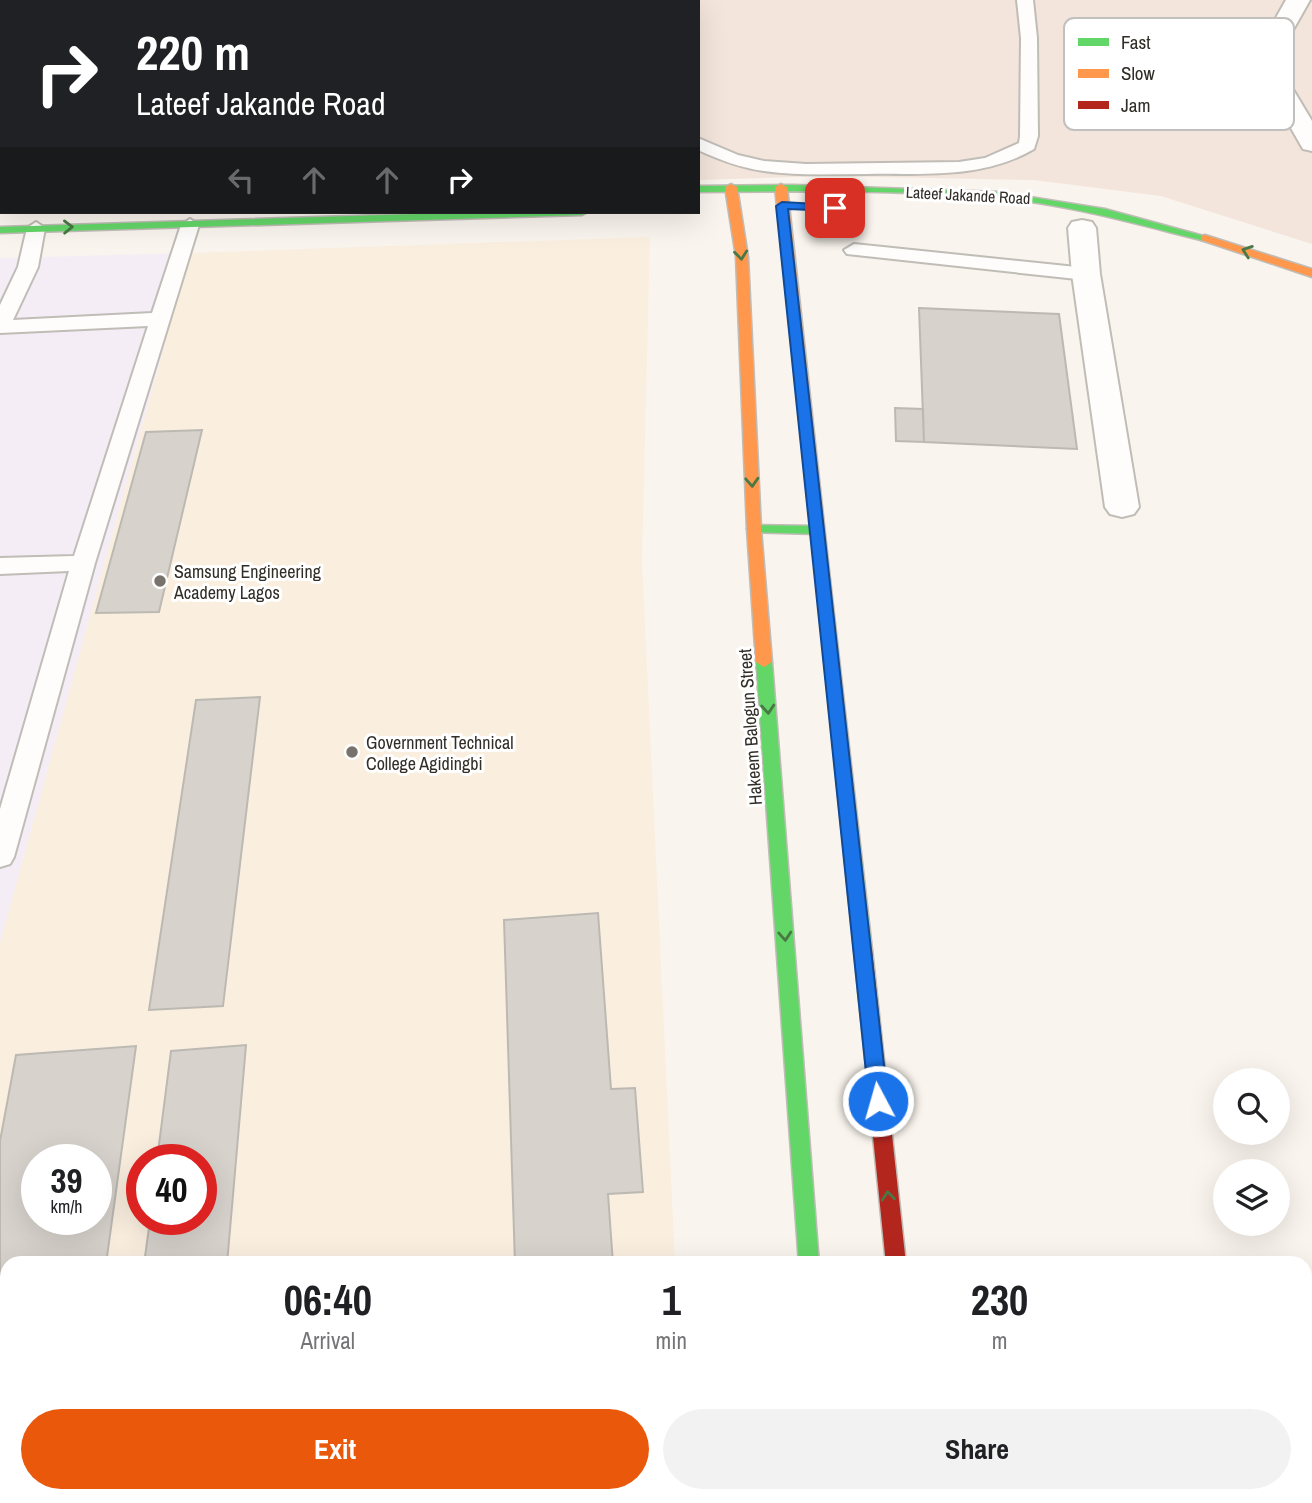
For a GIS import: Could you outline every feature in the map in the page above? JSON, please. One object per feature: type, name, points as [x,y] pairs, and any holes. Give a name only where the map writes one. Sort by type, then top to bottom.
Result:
[{"type":"street","points":[[1288,18],[1298,0]]},
{"type":"street","points":[[1294,84],[1312,88]]},
{"type":"street","points":[[1294,112],[1312,143]]},
{"type":"street","name":"Hakeem Balogun Street","points":[[731,187],[742,257],[754,529],[808,1256]]},
{"type":"street","points":[[781,187],[895,1256]]},
{"type":"street","name":"Lateef Jakande Road","points":[[700,189],[781,187],[993,194],[1036,199],[1130,217],[1217,241],[1312,273]]},
{"type":"street","points":[[0,230],[526,214]]},
{"type":"street","points":[[1082,228],[1086,274],[1122,507]]},
{"type":"street","points":[[754,529],[817,530]]},
{"type":"lane","points":[[700,144],[732,159],[764,166],[806,169],[959,167],[1009,156],[1028,145],[1029,136],[1029,38],[1025,0]]},
{"type":"lane","points":[[0,857],[83,563],[190,226]]},
{"type":"lane","points":[[36,228],[28,267],[0,326],[159,319]]},
{"type":"lane","points":[[855,250],[1086,274]]},
{"type":"lane","points":[[0,566],[83,563]]},
{"type":"shaded area","points":[[700,0],[1312,0],[1312,244],[1161,196],[1034,180],[827,176],[700,180]]},
{"type":"shaded area","name":"Government Technical College Agidingbi","points":[[650,237],[642,561],[675,1256],[0,1256],[0,943],[190,253]]},
{"type":"shaded area","points":[[190,253],[0,943],[0,258]]},
{"type":"building","points":[[919,308],[1059,314],[1077,449],[924,442]]},
{"type":"building","points":[[895,408],[923,409],[924,442],[896,441]]},
{"type":"building","points":[[202,430],[159,612],[96,613],[146,432]]},
{"type":"building","points":[[260,697],[223,1006],[149,1010],[196,700]]},
{"type":"building","points":[[598,913],[611,1089],[635,1088],[643,1192],[608,1194],[612,1256],[515,1256],[504,920]]},
{"type":"building","points":[[246,1045],[228,1256],[145,1256],[148,1235],[217,1235],[217,1144],[159,1144],[171,1051]]},
{"type":"building","points":[[136,1046],[112,1220],[112,1144],[21,1144],[21,1235],[110,1235],[107,1256],[0,1256],[0,1141],[16,1055]]},
{"type":"traffic: fast","points":[[700,189],[794,188],[998,195],[1105,212],[1205,238]]},
{"type":"traffic: fast","points":[[0,230],[517,214]]},
{"type":"traffic: fast","points":[[754,529],[817,530]]},
{"type":"traffic: fast","points":[[823,580],[863,950]]},
{"type":"traffic: fast","points":[[764,662],[808,1256]]},
{"type":"traffic: slow","points":[[731,187],[742,257],[754,529],[764,662]]},
{"type":"traffic: slow","points":[[781,187],[823,580]]},
{"type":"traffic: slow","points":[[1205,238],[1312,273]]},
{"type":"traffic: jam","points":[[863,950],[895,1256]]},
{"type":"place","name":"Samsung Engineering Academy Lagos","points":[[160,581]]},
{"type":"place","name":"Government Technical College Agidingbi","points":[[352,752]]},
{"type":"route","points":[[835,208],[782,206],[878,1101]]}]
